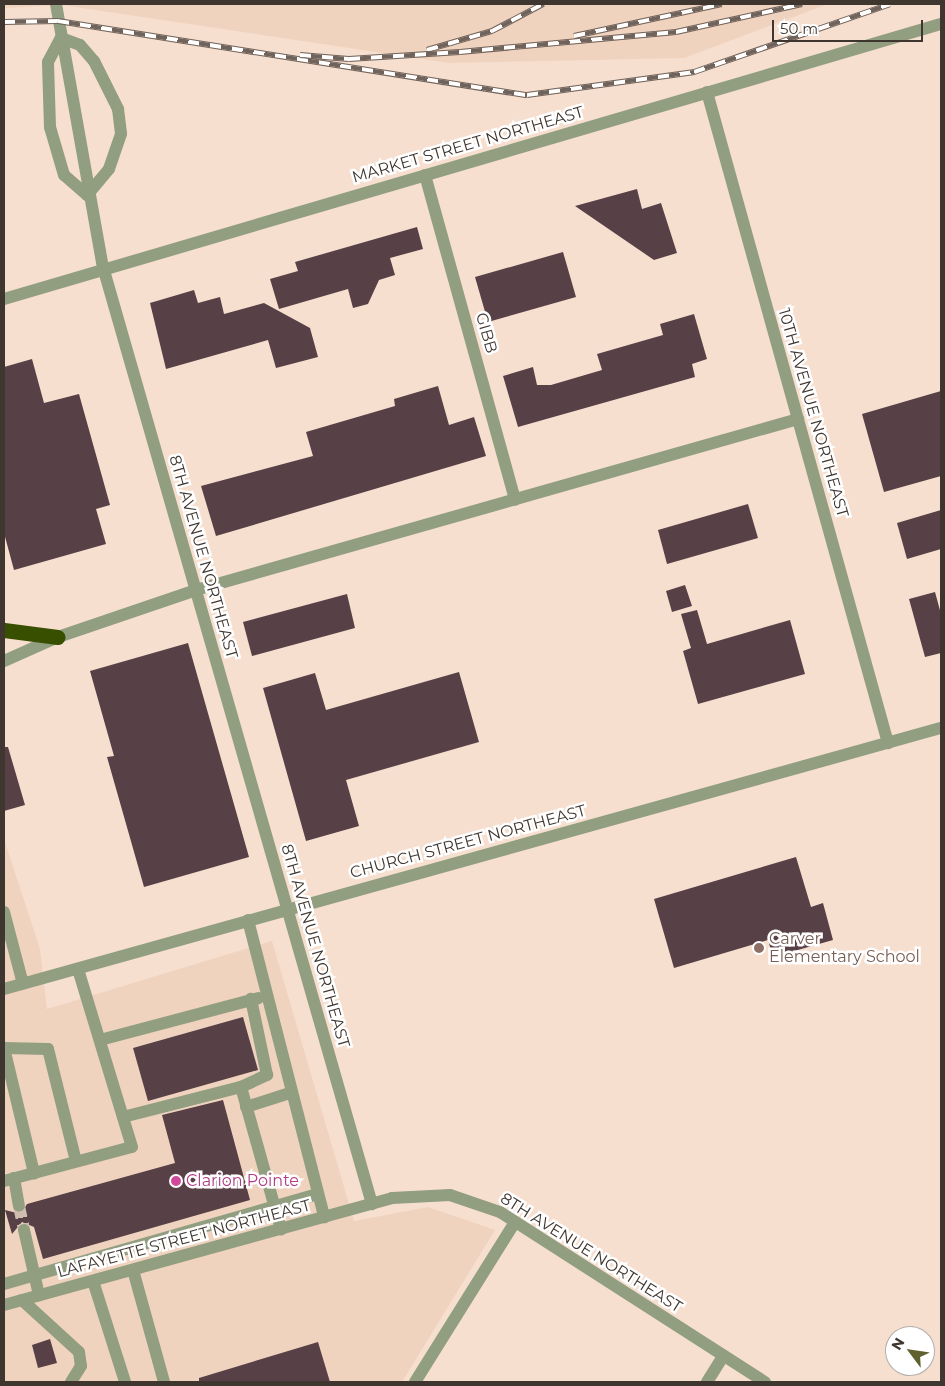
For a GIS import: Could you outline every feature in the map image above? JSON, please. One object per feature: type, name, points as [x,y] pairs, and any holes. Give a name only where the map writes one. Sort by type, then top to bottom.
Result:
[{"type":"highway","points":[[4,630],[58,637]]},
{"type":"street","name":"8TH AVENUE NORTHEAST","points":[[56,4],[87,195],[103,267],[372,1204],[412,1194],[450,1195],[484,1204],[765,1382]]},
{"type":"street","name":"MARKET STREET NORTHEAST","points":[[4,299],[103,267],[941,24]]},
{"type":"street","points":[[61,38],[80,45],[94,61],[118,109],[120,134],[109,169],[87,195],[64,175],[50,128],[48,62],[61,38]]},
{"type":"street","name":"10TH AVENUE NORTHEAST","points":[[707,92],[888,743]]},
{"type":"street","name":"GIBB","points":[[425,175],[515,500]]},
{"type":"street","points":[[4,661],[58,637],[196,590],[798,419]]},
{"type":"street","name":"CHURCH STREET NORTHEAST","points":[[4,990],[287,909],[941,728]]},
{"type":"street","points":[[4,912],[23,984]]},
{"type":"street","points":[[248,920],[268,996],[290,1093],[324,1217]]},
{"type":"street","points":[[20,1206],[9,1179],[132,1147],[78,969]]},
{"type":"street","points":[[100,1040],[268,996]]},
{"type":"street","points":[[123,1117],[241,1087],[267,1075],[252,999]]},
{"type":"street","points":[[34,1173],[4,1048],[48,1049],[76,1161]]},
{"type":"street","points":[[241,1087],[281,1229]]},
{"type":"street","points":[[246,1107],[290,1093]]},
{"type":"street","points":[[4,1284],[317,1194]]},
{"type":"street","name":"LAFAYETTE STREET NORTHEAST","points":[[4,1305],[372,1204]]},
{"type":"street","points":[[415,1382],[515,1222]]},
{"type":"street","points":[[24,1230],[39,1295]]},
{"type":"street","points":[[133,1270],[164,1382]]},
{"type":"street","points":[[93,1281],[125,1382]]},
{"type":"street","points":[[22,1300],[79,1352],[81,1366],[71,1382]]},
{"type":"street","points":[[707,1382],[722,1356]]},
{"type":"shaded area","points":[[4,4],[828,4],[684,58],[449,63],[62,5],[4,8]]},
{"type":"shaded area","points":[[4,839],[40,949],[47,1009],[272,941],[354,1221],[428,1207],[495,1230],[402,1382],[4,1382]]},
{"type":"building","points":[[637,189],[642,209],[661,203],[677,253],[654,260],[575,206]]},
{"type":"building","points":[[417,227],[423,249],[390,258],[395,275],[379,280],[368,304],[353,308],[348,289],[279,309],[270,279],[298,271],[295,262]]},
{"type":"building","points":[[563,252],[576,297],[488,322],[475,277]]},
{"type":"building","points":[[194,290],[198,303],[220,297],[224,314],[264,303],[310,328],[318,357],[276,368],[268,340],[166,369],[150,303]]},
{"type":"building","points":[[694,314],[707,359],[692,364],[695,377],[518,427],[503,376],[533,367],[537,385],[551,385],[602,370],[597,354],[663,335],[660,324]]},
{"type":"building","points":[[32,359],[44,403],[79,394],[110,505],[96,509],[106,544],[14,570],[4,533],[4,367]]},
{"type":"building","points":[[438,386],[449,425],[474,417],[486,456],[216,536],[201,486],[313,456],[306,432],[395,406],[394,399]]},
{"type":"building","points":[[941,391],[941,476],[884,492],[862,414]]},
{"type":"building","points":[[748,504],[758,538],[667,564],[658,530]]},
{"type":"building","points":[[941,510],[941,549],[907,559],[897,523]]},
{"type":"building","points":[[685,585],[692,606],[672,612],[666,591]]},
{"type":"building","points":[[935,592],[941,614],[941,653],[925,657],[909,599]]},
{"type":"building","points":[[347,594],[355,628],[252,656],[243,622]]},
{"type":"building","points":[[697,610],[707,644],[790,620],[805,674],[698,704],[683,651],[691,648],[681,614]]},
{"type":"building","points":[[188,643],[249,857],[144,887],[107,757],[114,756],[90,671]]},
{"type":"building","points":[[459,672],[479,742],[346,780],[359,826],[306,841],[263,688],[315,673],[326,710]]},
{"type":"building","points":[[4,747],[8,747],[25,805],[4,811]]},
{"type":"building","points":[[796,857],[811,907],[823,903],[833,940],[773,957],[768,940],[674,968],[654,899]]},
{"type":"building","points":[[243,1017],[258,1070],[148,1101],[133,1048]]},
{"type":"building","name":"Clarion Pointe","points":[[223,1100],[250,1200],[43,1259],[34,1227],[22,1222],[12,1234],[5,1210],[21,1214],[27,1204],[175,1163],[162,1115]]},
{"type":"building","points":[[50,1339],[57,1363],[38,1368],[32,1345]]},
{"type":"building","points":[[318,1342],[330,1382],[199,1382],[199,1378]]},
{"type":"tunnel","points":[[19,1206],[24,1230]]},
{"type":"railway","points":[[427,50],[492,31],[543,4]]},
{"type":"railway","points":[[574,36],[722,4]]},
{"type":"railway","points":[[300,55],[349,59],[460,52],[676,32],[802,4]]},
{"type":"railway","points":[[4,22],[58,21],[527,95],[694,72],[890,4]]},
{"type":"place","name":"Carver Elementary School","points":[[759,948]]},
{"type":"place","name":"Clarion Pointe","points":[[176,1181]]}]
